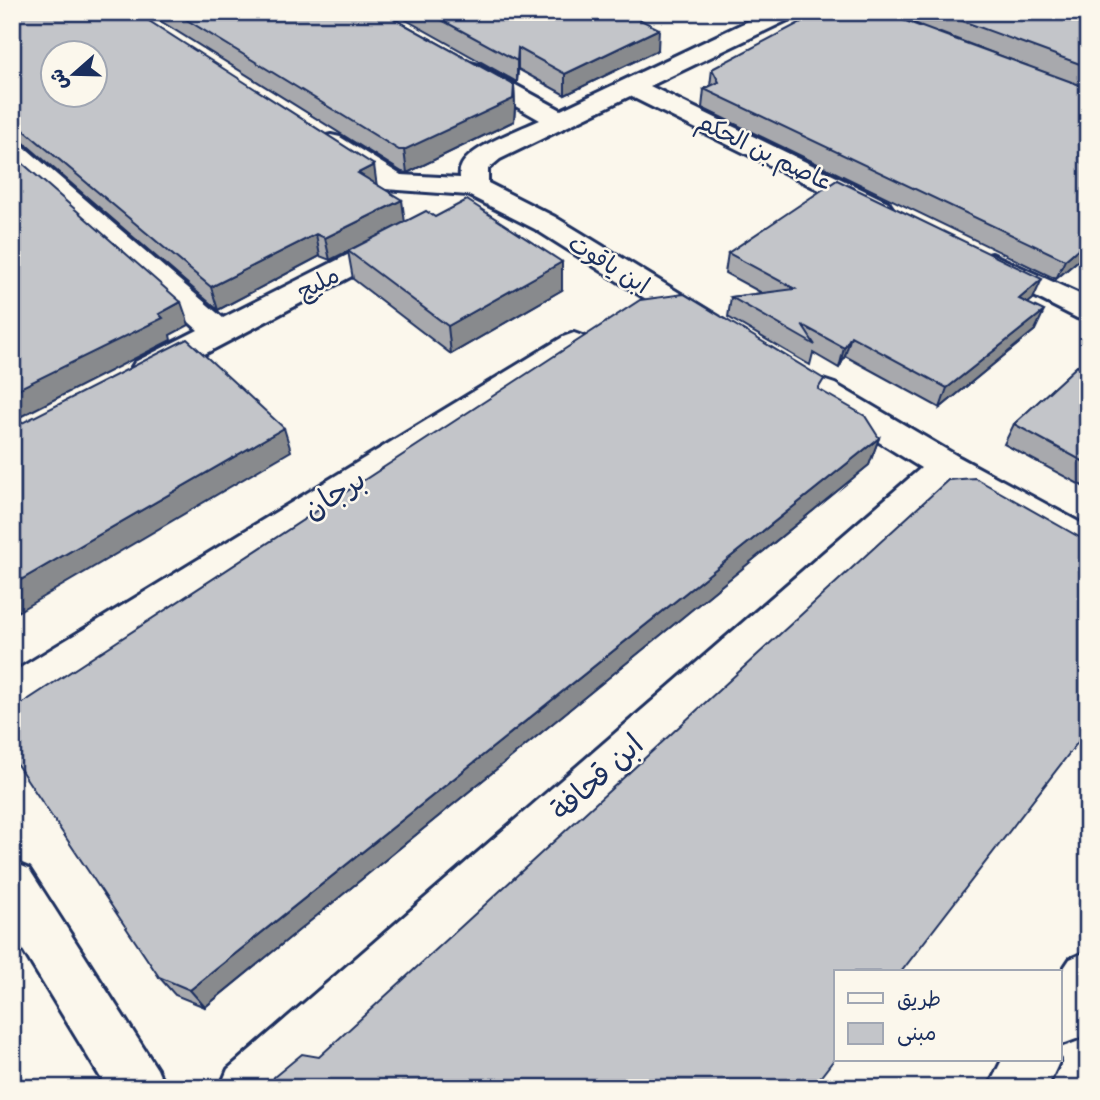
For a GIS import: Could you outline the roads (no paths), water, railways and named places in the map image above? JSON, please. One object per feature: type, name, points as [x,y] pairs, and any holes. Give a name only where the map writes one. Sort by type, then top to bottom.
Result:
[{"type":"street","name":"مليح","points":[[122,383],[429,223],[474,187],[474,167],[491,153],[786,12]]},
{"type":"street","points":[[452,60],[560,120]]},
{"type":"street","name":"عاصم بن الحكم","points":[[632,87],[903,220]]},
{"type":"street","name":"ابن ياقوت","points":[[313,131],[395,183],[474,187],[545,223],[737,341]]},
{"type":"street","points":[[12,150],[220,333]]},
{"type":"street","points":[[964,250],[1088,310]]},
{"type":"street","name":"برجان","points":[[12,696],[656,293]]},
{"type":"street","points":[[796,376],[946,466],[1088,545]]},
{"type":"street","name":"ابن قحافة","points":[[247,1088],[946,466]]},
{"type":"street","points":[[12,886],[138,1088]]},
{"type":"street","points":[[1062,1016],[1088,977]]},
{"type":"street","points":[[1015,1088],[1032,1062]]}]
